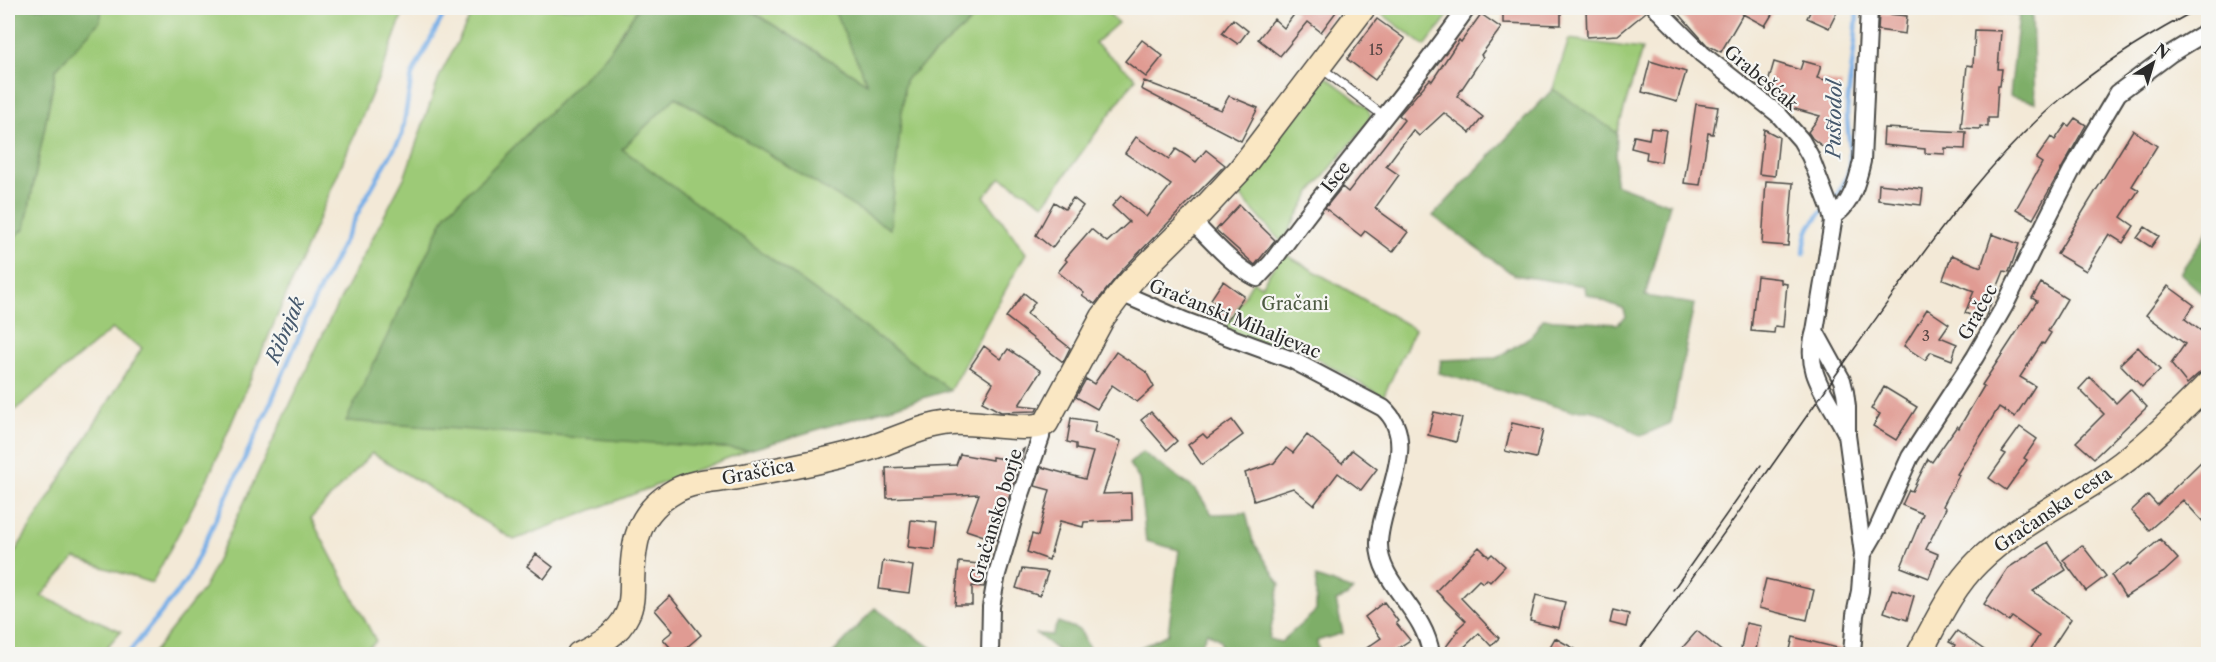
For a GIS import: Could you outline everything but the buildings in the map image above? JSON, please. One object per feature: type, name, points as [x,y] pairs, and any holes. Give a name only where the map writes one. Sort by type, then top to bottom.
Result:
[{"type":"street","points":[[1042,426],[1050,418],[1103,317],[1121,293],[1131,280],[1192,221],[1240,170],[1363,8]]},
{"type":"street","name":"Isce","points":[[1192,221],[1233,262],[1257,278],[1272,262],[1346,163],[1438,49],[1467,8]]},
{"type":"street","name":"Grabešćak","points":[[1656,8],[1702,54],[1761,99],[1790,126],[1810,156],[1829,206],[1833,227],[1815,331],[1842,380],[1847,407],[1846,435],[1863,554]]},
{"type":"street","points":[[1829,206],[1842,209],[1857,184],[1862,161],[1869,8]]},
{"type":"street","name":"Gračec","points":[[1852,654],[1863,554],[1877,530],[1899,476],[1989,335],[2046,220],[2114,98],[2170,54],[2208,31]]},
{"type":"street","name":"Gračanski Mihaljevac","points":[[1121,293],[1185,321],[1292,360],[1389,413],[1399,433],[1397,464],[1381,528],[1380,558],[1391,580],[1425,630],[1431,654]]},
{"type":"street","name":"Gračanska cesta","points":[[1919,654],[1953,595],[1977,563],[2013,533],[2125,460],[2171,422],[2208,384]]},
{"type":"street","name":"Graščica","points":[[579,654],[610,636],[622,624],[630,608],[633,547],[637,534],[655,505],[685,485],[743,476],[856,452],[934,425],[968,422],[1032,428],[1042,426]]},
{"type":"street","name":"Gračansko borje","points":[[990,654],[990,616],[997,574],[1041,437],[1042,426]]},
{"type":"lane","points":[[1319,67],[1385,117]]},
{"type":"green space","points":[[8,8],[102,8],[100,21],[56,69],[25,228],[8,243]]},
{"type":"green space","points":[[102,8],[405,8],[385,63],[209,476],[152,583],[75,558],[41,596],[121,631],[101,654],[8,654],[8,563],[142,348],[112,329],[8,416],[8,243],[25,228],[56,69],[100,21]]},
{"type":"green space","points":[[475,8],[638,8],[607,55],[446,214],[754,448],[514,540],[372,453],[311,518],[376,641],[361,654],[152,654],[204,588],[331,317],[405,176],[440,75]]},
{"type":"green space","points":[[638,8],[746,8],[867,83],[833,8],[986,8],[905,80],[890,229],[676,97],[622,149],[950,390],[749,450],[346,421],[446,214],[607,55]]},
{"type":"green space","points":[[761,8],[833,8],[868,84],[756,14]]},
{"type":"green space","points":[[986,8],[1104,8],[1118,23],[1095,43],[1136,78],[1044,204],[1001,177],[984,196],[1026,253],[950,390],[622,149],[675,97],[890,228],[905,80]]},
{"type":"green space","points":[[1381,8],[1454,8],[1425,46],[1378,11]]},
{"type":"green space","points":[[1972,8],[2035,8],[2032,14],[2035,102],[2010,96],[2019,15],[1973,10]]},
{"type":"green space","points":[[1569,39],[1642,49],[1617,133],[1553,89]]},
{"type":"green space","points":[[1327,77],[1368,109],[1371,116],[1367,124],[1311,192],[1282,243],[1234,189],[1318,83]]},
{"type":"green space","points":[[1553,89],[1617,133],[1615,184],[1670,204],[1645,296],[1694,304],[1671,423],[1641,436],[1599,413],[1572,411],[1439,373],[1441,360],[1497,358],[1531,336],[1543,319],[1617,324],[1626,317],[1624,309],[1586,294],[1585,286],[1514,275],[1433,216]]},
{"type":"green space","points":[[2208,231],[2208,299],[2180,273]]},
{"type":"green space","name":"Gračani","points":[[1283,253],[1415,329],[1383,397],[1289,342],[1283,351],[1224,330],[1253,281],[1261,286]]},
{"type":"green space","points":[[1142,452],[1196,490],[1212,514],[1246,513],[1253,541],[1280,584],[1269,639],[1281,642],[1316,611],[1316,577],[1353,590],[1346,597],[1336,601],[1343,633],[1317,641],[1319,654],[1223,654],[1220,640],[1207,632],[1197,654],[1127,654],[1168,634],[1179,550],[1146,541],[1139,479],[1129,464]]},
{"type":"green space","points":[[875,608],[940,654],[832,654]]},
{"type":"green space","points":[[1058,622],[1080,630],[1092,654],[1062,654],[1037,634],[1052,635]]},
{"type":"waterway","name":"Ribnjak","points":[[128,654],[187,580],[268,409],[313,303],[364,201],[402,135],[412,75],[447,8]]},
{"type":"waterway","name":"Pustodol","points":[[1833,201],[1840,191],[1849,166],[1847,113],[1857,8]]},
{"type":"waterway","name":"Pustodol","points":[[1804,253],[1810,227],[1827,207]]},
{"type":"tram line","points":[[1636,654],[1930,244],[1983,177],[2042,116],[2074,88],[2135,45],[2200,8]]},
{"type":"tram line","points":[[1673,590],[1761,465]]}]
